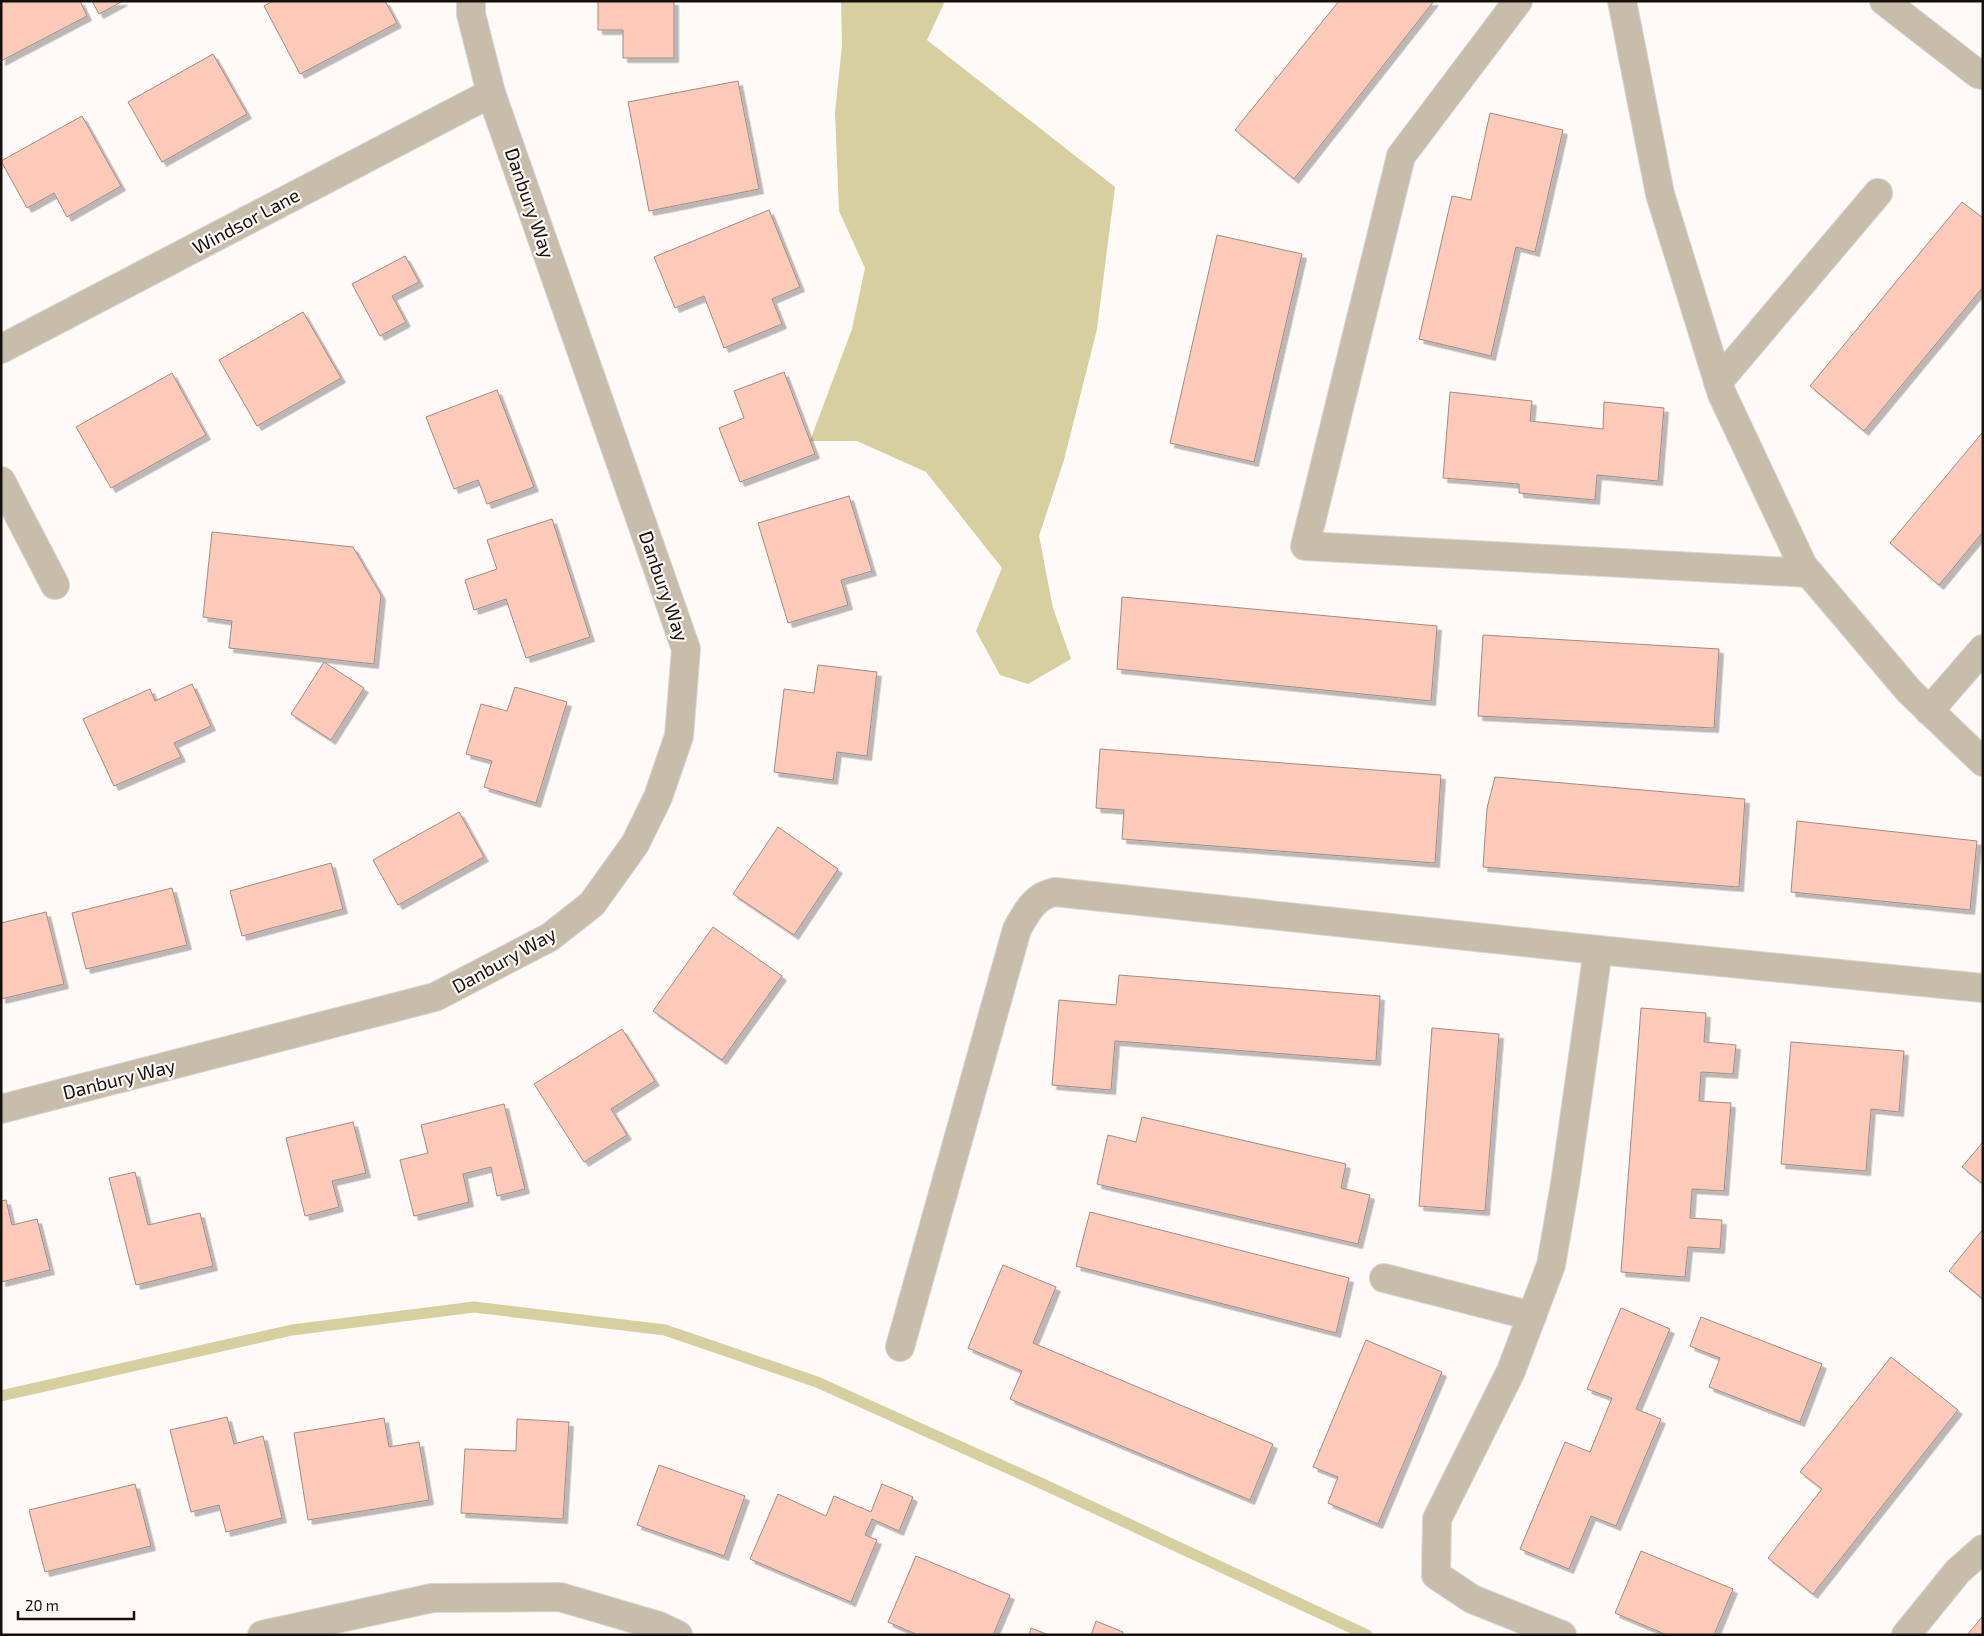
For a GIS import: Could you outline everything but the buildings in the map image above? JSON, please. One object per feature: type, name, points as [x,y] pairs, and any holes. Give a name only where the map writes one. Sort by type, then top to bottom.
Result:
[{"type":"street","name":"Danbury Way","points":[[1,1109],[435,997],[550,936],[592,904],[635,844],[658,797],[679,736],[686,649],[491,93],[471,14],[470,1]]},
{"type":"street","points":[[1518,1],[1401,156],[1305,546],[1809,573]]},
{"type":"street","points":[[1622,1],[1660,194],[1718,382],[1803,566],[1909,691],[1983,762]]},
{"type":"street","points":[[1884,1],[1978,74],[1983,74]]},
{"type":"street","name":"Windsor Lane","points":[[1,349],[491,93]]},
{"type":"street","points":[[1718,382],[1878,193]]},
{"type":"street","points":[[1,481],[55,585]]},
{"type":"street","points":[[1929,711],[1983,649]]},
{"type":"street","points":[[900,1347],[1017,929],[1029,907],[1044,895],[1055,892],[1598,950],[1983,988]]},
{"type":"street","points":[[1562,1635],[1472,1599],[1436,1575],[1437,1518],[1511,1371],[1551,1265],[1565,1184],[1598,950]]},
{"type":"street","points":[[1384,1278],[1532,1316]]},
{"type":"street","points":[[1906,1635],[1958,1570],[1983,1549]]},
{"type":"street","points":[[262,1635],[432,1598],[560,1597],[659,1626],[678,1635]]},
{"type":"shaded area","points":[[841,1],[945,1],[927,40],[1115,187],[1097,329],[1064,460],[1039,536],[1053,608],[1071,659],[1028,684],[1000,675],[976,631],[1002,568],[926,472],[857,441],[810,441],[852,329],[865,268],[839,211],[835,112],[842,45]]},
{"type":"waterway","points":[[1,1396],[292,1330],[474,1307],[665,1330],[817,1382],[1045,1485],[1367,1635]]}]
